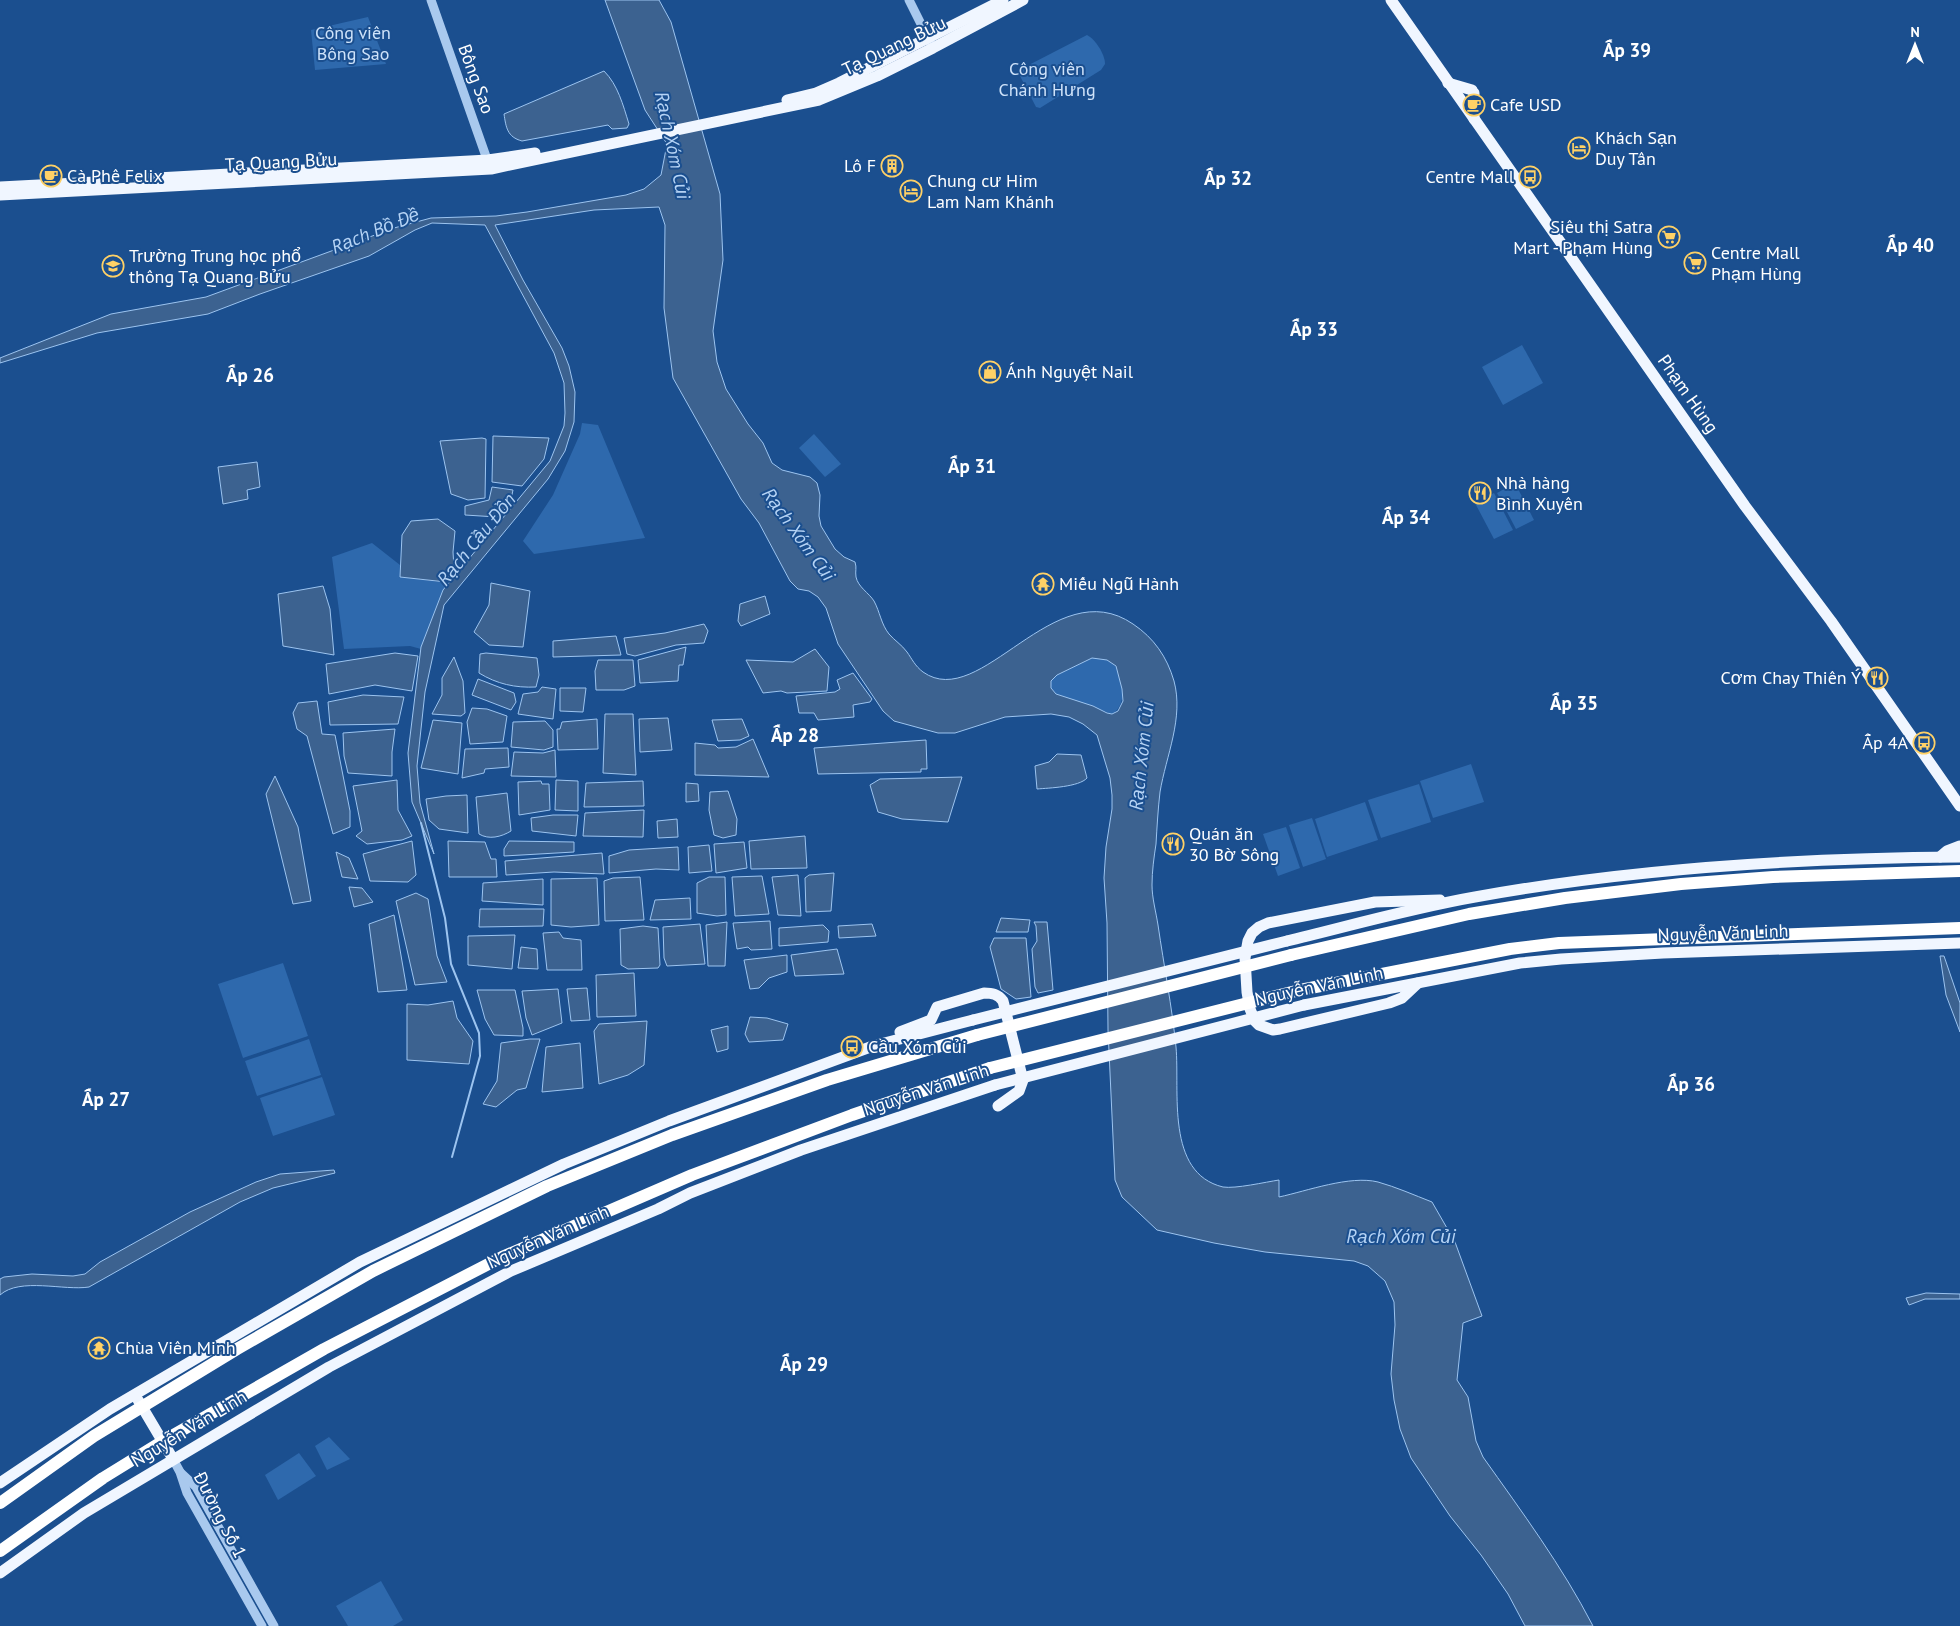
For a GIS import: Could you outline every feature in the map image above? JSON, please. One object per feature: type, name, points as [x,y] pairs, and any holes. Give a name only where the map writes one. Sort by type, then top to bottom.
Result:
[{"type":"highway","name":"Nguyễn Văn Linh","points":[[0,1503],[94,1436],[237,1349],[373,1271],[561,1179],[672,1135],[827,1080],[977,1035],[1291,955],[1469,914],[1584,896],[1680,884],[1773,877],[1960,871]]},
{"type":"highway","name":"Nguyễn Văn Linh","points":[[0,1551],[103,1478],[163,1440],[317,1353],[502,1257],[701,1171],[852,1115],[990,1068],[1300,990],[1510,949],[1578,942],[1960,928]]},
{"type":"main road","name":"Tạ Quang Bửu","points":[[0,186],[247,177],[489,165],[561,152],[774,107],[819,100],[877,76],[1003,0]]},
{"type":"main road","name":"Tạ Quang Bửu","points":[[930,43],[1023,0]]},
{"type":"main road","name":"Phạm Hùng","points":[[1391,0],[1740,500],[1836,629],[1960,806]]},
{"type":"main road","points":[[1448,83],[1473,91],[1474,118]]},
{"type":"main road","name":"Tạ Quang Bửu","points":[[0,195],[247,177]]},
{"type":"main road","points":[[1940,857],[1947,851],[1960,846]]},
{"type":"main road","points":[[0,1483],[74,1432],[134,1395],[238,1332],[372,1256],[564,1164],[669,1121],[873,1046],[1287,941],[1454,901],[1564,883],[1680,870],[1770,863],[1960,857]]},
{"type":"main road","points":[[1418,983],[1402,998],[1389,1003],[1280,1029],[1265,1028],[1255,1022],[1250,1008],[1245,958],[1248,941],[1252,933],[1268,923],[1345,908],[1394,901],[1430,899],[1454,901]]},
{"type":"main road","points":[[1768,934],[1768,949]]},
{"type":"main road","name":"Nguyễn Văn Linh","points":[[0,1573],[84,1513],[329,1367],[529,1263],[658,1209],[690,1193],[801,1150],[995,1085],[1304,1005],[1520,963],[1561,958],[1960,943]]},
{"type":"main road","points":[[873,1046],[876,1039],[931,1020],[936,1008],[984,993],[995,994],[1003,1001],[1023,1080],[1019,1091],[998,1106]]},
{"type":"main road","points":[[134,1395],[173,1459]]},
{"type":"street","name":"Bông Sao","points":[[431,0],[489,165]]},
{"type":"street","points":[[909,0],[930,43]]},
{"type":"street","name":"Đường Số 1","points":[[173,1459],[187,1492],[262,1626]]},
{"type":"street","name":"Đường Số 1","points":[[180,1472],[196,1486],[274,1626]]},
{"type":"green space","name":"Công viên Bông Sao","points":[[368,17],[386,64],[315,70],[311,30]]},
{"type":"green space","name":"Công viên Chánh Hưng","points":[[1087,35],[1096,43],[1103,56],[1105,64],[1101,70],[1040,108],[1036,107],[1019,74],[1021,69]]},
{"type":"green space","points":[[1522,345],[1543,383],[1503,405],[1482,367]]},
{"type":"green space","points":[[582,423],[598,425],[645,538],[534,554],[523,541],[553,495],[580,434]]},
{"type":"green space","points":[[814,434],[841,464],[825,477],[799,448]]},
{"type":"green space","points":[[1515,483],[1534,520],[1516,529],[1497,493]]},
{"type":"green space","points":[[1494,493],[1513,530],[1494,539],[1475,503]]},
{"type":"green space","points":[[372,543],[400,565],[400,577],[449,583],[443,590],[421,649],[410,646],[344,649],[332,557]]},
{"type":"green space","points":[[1092,658],[1102,658],[1114,664],[1121,678],[1123,695],[1121,703],[1112,714],[1056,694],[1051,688],[1051,681],[1057,675]]},
{"type":"green space","points":[[1471,764],[1484,802],[1433,818],[1420,781]]},
{"type":"green space","points":[[1419,784],[1431,822],[1381,838],[1368,800]]},
{"type":"green space","points":[[1365,802],[1378,840],[1327,857],[1315,819]]},
{"type":"green space","points":[[1312,818],[1326,859],[1303,867],[1289,825]]},
{"type":"green space","points":[[1286,827],[1300,868],[1278,876],[1263,834]]},
{"type":"green space","points":[[283,963],[308,1036],[243,1058],[218,984]]},
{"type":"green space","points":[[309,1039],[321,1075],[257,1096],[245,1061]]},
{"type":"green space","points":[[322,1077],[335,1115],[273,1136],[260,1098]]},
{"type":"green space","points":[[329,1437],[350,1459],[327,1470],[315,1446]]},
{"type":"green space","points":[[299,1453],[316,1476],[278,1500],[265,1475]]},
{"type":"green space","points":[[381,1581],[403,1620],[393,1626],[348,1626],[336,1606]]},
{"type":"water","name":"Rạch Xóm Củi","points":[[605,0],[659,0],[671,22],[720,194],[723,260],[713,331],[717,362],[726,389],[748,424],[763,443],[772,463],[782,470],[810,477],[817,483],[820,495],[819,516],[821,526],[835,549],[844,557],[855,562],[857,581],[874,601],[886,630],[905,649],[918,667],[923,672],[945,679],[969,674],[994,661],[1047,626],[1075,614],[1104,612],[1133,624],[1141,629],[1159,649],[1168,664],[1174,681],[1177,709],[1176,723],[1160,792],[1152,890],[1176,1047],[1177,1107],[1179,1128],[1184,1148],[1192,1165],[1204,1179],[1223,1187],[1279,1180],[1279,1197],[1342,1182],[1367,1180],[1385,1184],[1432,1202],[1455,1242],[1482,1316],[1463,1323],[1457,1380],[1468,1397],[1476,1441],[1483,1457],[1555,1561],[1593,1626],[1525,1626],[1508,1594],[1481,1555],[1450,1516],[1411,1458],[1400,1429],[1394,1400],[1391,1374],[1395,1325],[1394,1302],[1385,1281],[1368,1266],[1354,1261],[1265,1252],[1157,1230],[1122,1197],[1115,1180],[1108,1030],[1107,923],[1104,878],[1112,795],[1110,778],[1097,735],[1083,724],[1069,717],[1051,714],[1005,717],[955,733],[938,733],[894,721],[883,711],[838,644],[826,608],[818,597],[809,591],[798,589],[790,581],[759,523],[741,499],[673,378],[664,308],[665,225],[659,207],[594,210],[495,225],[523,280],[562,348],[569,366],[575,392],[574,422],[565,451],[548,479],[444,605],[425,692],[417,766],[420,803],[434,854],[412,802],[408,753],[421,647],[443,590],[550,461],[564,426],[564,383],[554,353],[485,225],[432,223],[415,230],[369,256],[208,314],[97,333],[0,363],[0,358],[111,314],[206,297],[394,228],[431,218],[496,216],[527,212],[626,195],[644,189],[661,175],[667,144],[645,110]],"holes":[[[1092,658],[1107,660],[1116,666],[1122,689],[1123,701],[1118,711],[1112,714],[1107,713],[1093,706],[1056,694],[1051,688],[1051,681],[1057,675]]]},
{"type":"water","points":[[604,71],[613,83],[619,96],[629,124],[627,128],[612,129],[608,125],[522,141],[513,137],[508,131],[504,114]]},
{"type":"water","points":[[493,436],[549,438],[544,459],[522,486],[492,482]]},
{"type":"water","points":[[486,439],[485,498],[468,500],[451,494],[440,441]]},
{"type":"water","points":[[257,462],[260,487],[247,490],[248,499],[223,504],[218,467]]},
{"type":"water","points":[[492,487],[513,490],[510,504],[497,517],[465,515],[465,506],[489,500]]},
{"type":"water","points":[[438,519],[455,531],[454,568],[446,582],[400,577],[402,535],[411,521]]},
{"type":"water","points":[[491,583],[530,591],[523,647],[489,645],[474,632],[489,605]]},
{"type":"water","points":[[323,586],[330,609],[334,655],[283,646],[278,594]]},
{"type":"water","points":[[765,596],[770,614],[741,626],[738,621],[740,604]]},
{"type":"water","points":[[704,624],[708,631],[704,643],[676,645],[635,656],[627,654],[624,638],[665,633]]},
{"type":"water","points":[[616,636],[621,655],[553,657],[553,641]]},
{"type":"water","points":[[686,647],[683,665],[679,665],[678,681],[640,683],[638,660]]},
{"type":"water","points":[[815,649],[829,667],[827,691],[763,693],[746,660],[793,662]]},
{"type":"water","points":[[395,653],[418,656],[412,691],[375,685],[329,694],[326,664]]},
{"type":"water","points":[[480,654],[537,658],[539,675],[536,687],[506,684],[479,673]]},
{"type":"water","points":[[454,657],[463,681],[465,713],[461,716],[432,714],[442,695],[442,678]]},
{"type":"water","points":[[598,660],[633,660],[635,686],[624,690],[596,690],[595,671]]},
{"type":"water","points":[[853,673],[872,699],[870,702],[853,705],[854,717],[818,720],[814,713],[799,713],[796,696],[835,692],[840,689],[837,680]]},
{"type":"water","points":[[478,679],[514,693],[516,702],[511,710],[472,695]]},
{"type":"water","points":[[542,687],[556,689],[553,719],[518,714],[523,694],[538,692]]},
{"type":"water","points":[[560,688],[586,688],[583,712],[560,711]]},
{"type":"water","points":[[363,695],[404,697],[398,724],[330,725],[328,702]]},
{"type":"water","points":[[317,701],[322,734],[335,735],[350,811],[350,827],[333,834],[307,736],[297,729],[293,713],[298,703]]},
{"type":"water","points":[[472,708],[487,709],[507,716],[503,742],[470,744],[467,722]]},
{"type":"water","points":[[605,714],[633,714],[636,775],[603,773]]},
{"type":"water","points":[[668,718],[672,750],[640,752],[639,719]]},
{"type":"water","points":[[597,719],[598,749],[558,750],[557,729],[560,729],[562,722]]},
{"type":"water","points":[[742,719],[749,736],[740,740],[718,741],[712,720]]},
{"type":"water","points":[[433,720],[462,723],[458,774],[421,768]]},
{"type":"water","points":[[545,721],[553,730],[553,747],[544,750],[511,747],[513,722]]},
{"type":"water","points":[[395,729],[392,752],[392,776],[348,773],[344,756],[343,733]]},
{"type":"water","points":[[753,739],[769,777],[695,775],[695,743],[715,745],[718,748],[736,747]]},
{"type":"water","points":[[926,740],[927,769],[921,769],[921,772],[818,774],[814,748]]},
{"type":"water","points":[[508,748],[509,767],[485,769],[484,773],[462,778],[465,749]]},
{"type":"water","points":[[555,750],[556,777],[511,776],[514,752],[543,753]]},
{"type":"water","points":[[1057,754],[1081,755],[1087,778],[1071,785],[1037,789],[1035,766],[1049,762]]},
{"type":"water","points":[[275,776],[298,827],[311,901],[293,904],[266,794]]},
{"type":"water","points":[[962,777],[948,822],[902,819],[878,812],[870,785],[880,779]]},
{"type":"water","points":[[397,780],[398,810],[412,836],[402,840],[367,844],[356,836],[362,831],[353,786]]},
{"type":"water","points":[[556,780],[578,781],[578,811],[555,810]]},
{"type":"water","points":[[541,781],[542,784],[549,784],[550,810],[519,815],[518,782]]},
{"type":"water","points":[[643,781],[644,806],[584,807],[586,783]]},
{"type":"water","points":[[686,783],[698,784],[699,801],[686,802]]},
{"type":"water","points":[[728,791],[737,819],[736,835],[723,838],[714,835],[709,810],[710,792]]},
{"type":"water","points":[[507,793],[511,831],[495,837],[479,834],[476,797]]},
{"type":"water","points":[[467,795],[468,833],[439,829],[429,820],[426,799]]},
{"type":"water","points":[[644,810],[643,837],[583,836],[585,813]]},
{"type":"water","points":[[553,815],[578,815],[576,836],[532,831],[531,818]]},
{"type":"water","points":[[677,819],[678,837],[658,838],[657,821]]},
{"type":"water","points":[[805,836],[807,868],[751,869],[749,841]]},
{"type":"water","points":[[412,841],[416,875],[408,882],[370,881],[363,854]]},
{"type":"water","points":[[448,841],[485,842],[491,859],[496,859],[497,877],[449,877]]},
{"type":"water","points":[[509,841],[574,842],[574,852],[504,856],[504,849]]},
{"type":"water","points":[[744,842],[747,868],[716,873],[714,844]]},
{"type":"water","points":[[709,845],[712,871],[689,873],[688,847]]},
{"type":"water","points":[[678,847],[679,870],[656,869],[609,873],[609,856],[629,850]]},
{"type":"water","points":[[336,852],[349,858],[358,879],[342,877]]},
{"type":"water","points":[[602,853],[604,874],[554,872],[506,875],[505,861]]},
{"type":"water","points":[[834,873],[831,911],[806,912],[805,878],[809,875]]},
{"type":"water","points":[[798,875],[801,916],[778,915],[772,877]]},
{"type":"water","points":[[762,876],[769,914],[735,916],[732,877]]},
{"type":"water","points":[[640,877],[644,920],[605,921],[604,881],[613,878]]},
{"type":"water","points":[[709,877],[725,877],[726,915],[717,916],[697,913],[697,883]]},
{"type":"water","points":[[597,878],[599,925],[571,927],[551,925],[551,879]]},
{"type":"water","points":[[543,879],[543,905],[482,901],[483,883]]},
{"type":"water","points":[[349,887],[362,888],[373,902],[354,907]]},
{"type":"water","points":[[416,893],[428,899],[437,956],[447,982],[415,985],[396,901]]},
{"type":"water","points":[[690,898],[691,919],[650,920],[655,900]]},
{"type":"water","points":[[480,909],[544,909],[543,926],[479,927]]},
{"type":"water","points":[[394,915],[407,990],[378,992],[369,924]]},
{"type":"water","points":[[1001,918],[1030,920],[1028,932],[996,932]]},
{"type":"water","points":[[770,921],[772,949],[751,950],[748,947],[737,949],[733,923]]},
{"type":"water","points":[[727,922],[725,966],[708,966],[706,925]]},
{"type":"water","points":[[1034,922],[1047,922],[1053,990],[1038,993],[1035,987],[1032,949],[1037,941]]},
{"type":"water","points":[[700,924],[705,964],[667,966],[664,958],[663,927]]},
{"type":"water","points":[[872,924],[876,936],[839,938],[838,926]]},
{"type":"water","points":[[823,925],[829,931],[828,942],[779,946],[779,928]]},
{"type":"water","points":[[643,926],[658,928],[660,965],[658,968],[628,969],[621,965],[620,929]]},
{"type":"water","points":[[559,932],[563,938],[581,940],[582,970],[547,970],[543,933]]},
{"type":"water","points":[[515,935],[512,969],[468,965],[468,936]]},
{"type":"water","points":[[994,938],[1026,938],[1031,997],[1016,999],[1001,989],[990,947]]},
{"type":"water","points":[[521,947],[537,949],[538,969],[518,968]]},
{"type":"water","points":[[837,949],[844,974],[795,976],[791,955]]},
{"type":"water","points":[[787,955],[787,972],[769,978],[759,988],[750,989],[744,960]]},
{"type":"water","points":[[1940,956],[1944,956],[1960,1003],[1960,1032],[1946,995]]},
{"type":"water","points":[[634,973],[636,1016],[597,1017],[596,975]]},
{"type":"water","points":[[587,988],[590,1020],[571,1021],[567,989]]},
{"type":"water","points":[[558,989],[562,1023],[532,1035],[526,1018],[522,991]]},
{"type":"water","points":[[477,990],[515,990],[523,1036],[494,1035],[485,1019]]},
{"type":"water","points":[[453,1001],[457,1018],[473,1041],[469,1064],[407,1060],[407,1004],[428,1005]]},
{"type":"water","points":[[750,1017],[767,1018],[788,1024],[783,1040],[749,1042],[745,1034]]},
{"type":"water","points":[[647,1021],[644,1065],[628,1075],[599,1084],[594,1031],[599,1024]]},
{"type":"water","points":[[728,1026],[728,1049],[717,1052],[711,1030]]},
{"type":"water","points":[[540,1039],[526,1088],[517,1090],[496,1107],[483,1104],[497,1081],[501,1043]]},
{"type":"water","points":[[580,1043],[583,1088],[542,1092],[546,1047]]},
{"type":"water","points":[[334,1170],[335,1173],[273,1188],[240,1202],[89,1287],[30,1286],[9,1290],[0,1295],[0,1279],[4,1277],[32,1274],[73,1276],[85,1274],[100,1262],[190,1212],[256,1182],[280,1174]]},
{"type":"water","points":[[1926,1293],[1960,1294],[1960,1299],[1925,1299],[1909,1305],[1906,1298]]},
{"type":"waterway","name":"Rạch Cầu Đồn","points":[[421,823],[445,918],[451,964],[479,1033],[480,1056],[452,1157]]},
{"type":"place","name":"Cafe USD","points":[[1474,105]]},
{"type":"place","name":"Khách Sạn Duy Tân","points":[[1579,148]]},
{"type":"place","name":"Lô F","points":[[892,166]]},
{"type":"place","name":"Cà Phê Felix","points":[[51,176]]},
{"type":"place","name":"Centre Mall","points":[[1530,177]]},
{"type":"place","name":"Chung cư Him Lam Nam Khánh","points":[[911,191]]},
{"type":"place","name":"Siêu thị Satra Mart - Phạm Hùng","points":[[1669,237]]},
{"type":"place","name":"Centre Mall Phạm Hùng","points":[[1695,263]]},
{"type":"place","name":"Trường Trung học phổ thông Tạ Quang Bửu","points":[[113,266]]},
{"type":"place","name":"Ánh Nguyệt Nail","points":[[990,372]]},
{"type":"place","name":"Nhà hàng Bình Xuyên","points":[[1480,493]]},
{"type":"place","name":"Miếu Ngũ Hành","points":[[1043,584]]},
{"type":"place","name":"Cơm Chay Thiên Ý","points":[[1877,678]]},
{"type":"place","name":"Ấp 4A","points":[[1924,743]]},
{"type":"place","name":"Quán ăn 30 Bờ Sông","points":[[1173,844]]},
{"type":"place","name":"Cầu Xóm Củi","points":[[852,1047]]},
{"type":"place","name":"Chùa Viên Minh","points":[[99,1348]]},
{"type":"district","name":"Ấp 39","points":[[1627,50]]},
{"type":"district","name":"Ấp 32","points":[[1228,178]]},
{"type":"district","name":"Ấp 40","points":[[1910,245]]},
{"type":"district","name":"Ấp 33","points":[[1314,329]]},
{"type":"district","name":"Ấp 26","points":[[250,375]]},
{"type":"district","name":"Ấp 31","points":[[972,466]]},
{"type":"district","name":"Ấp 34","points":[[1406,517]]},
{"type":"district","name":"Ấp 35","points":[[1574,703]]},
{"type":"district","name":"Ấp 28","points":[[795,735]]},
{"type":"district","name":"Ấp 36","points":[[1691,1084]]},
{"type":"district","name":"Ấp 27","points":[[106,1099]]},
{"type":"district","name":"Ấp 29","points":[[804,1364]]},
{"type":"water label","name":"Rạch Bồ Đề","points":[[375,230]]}]
